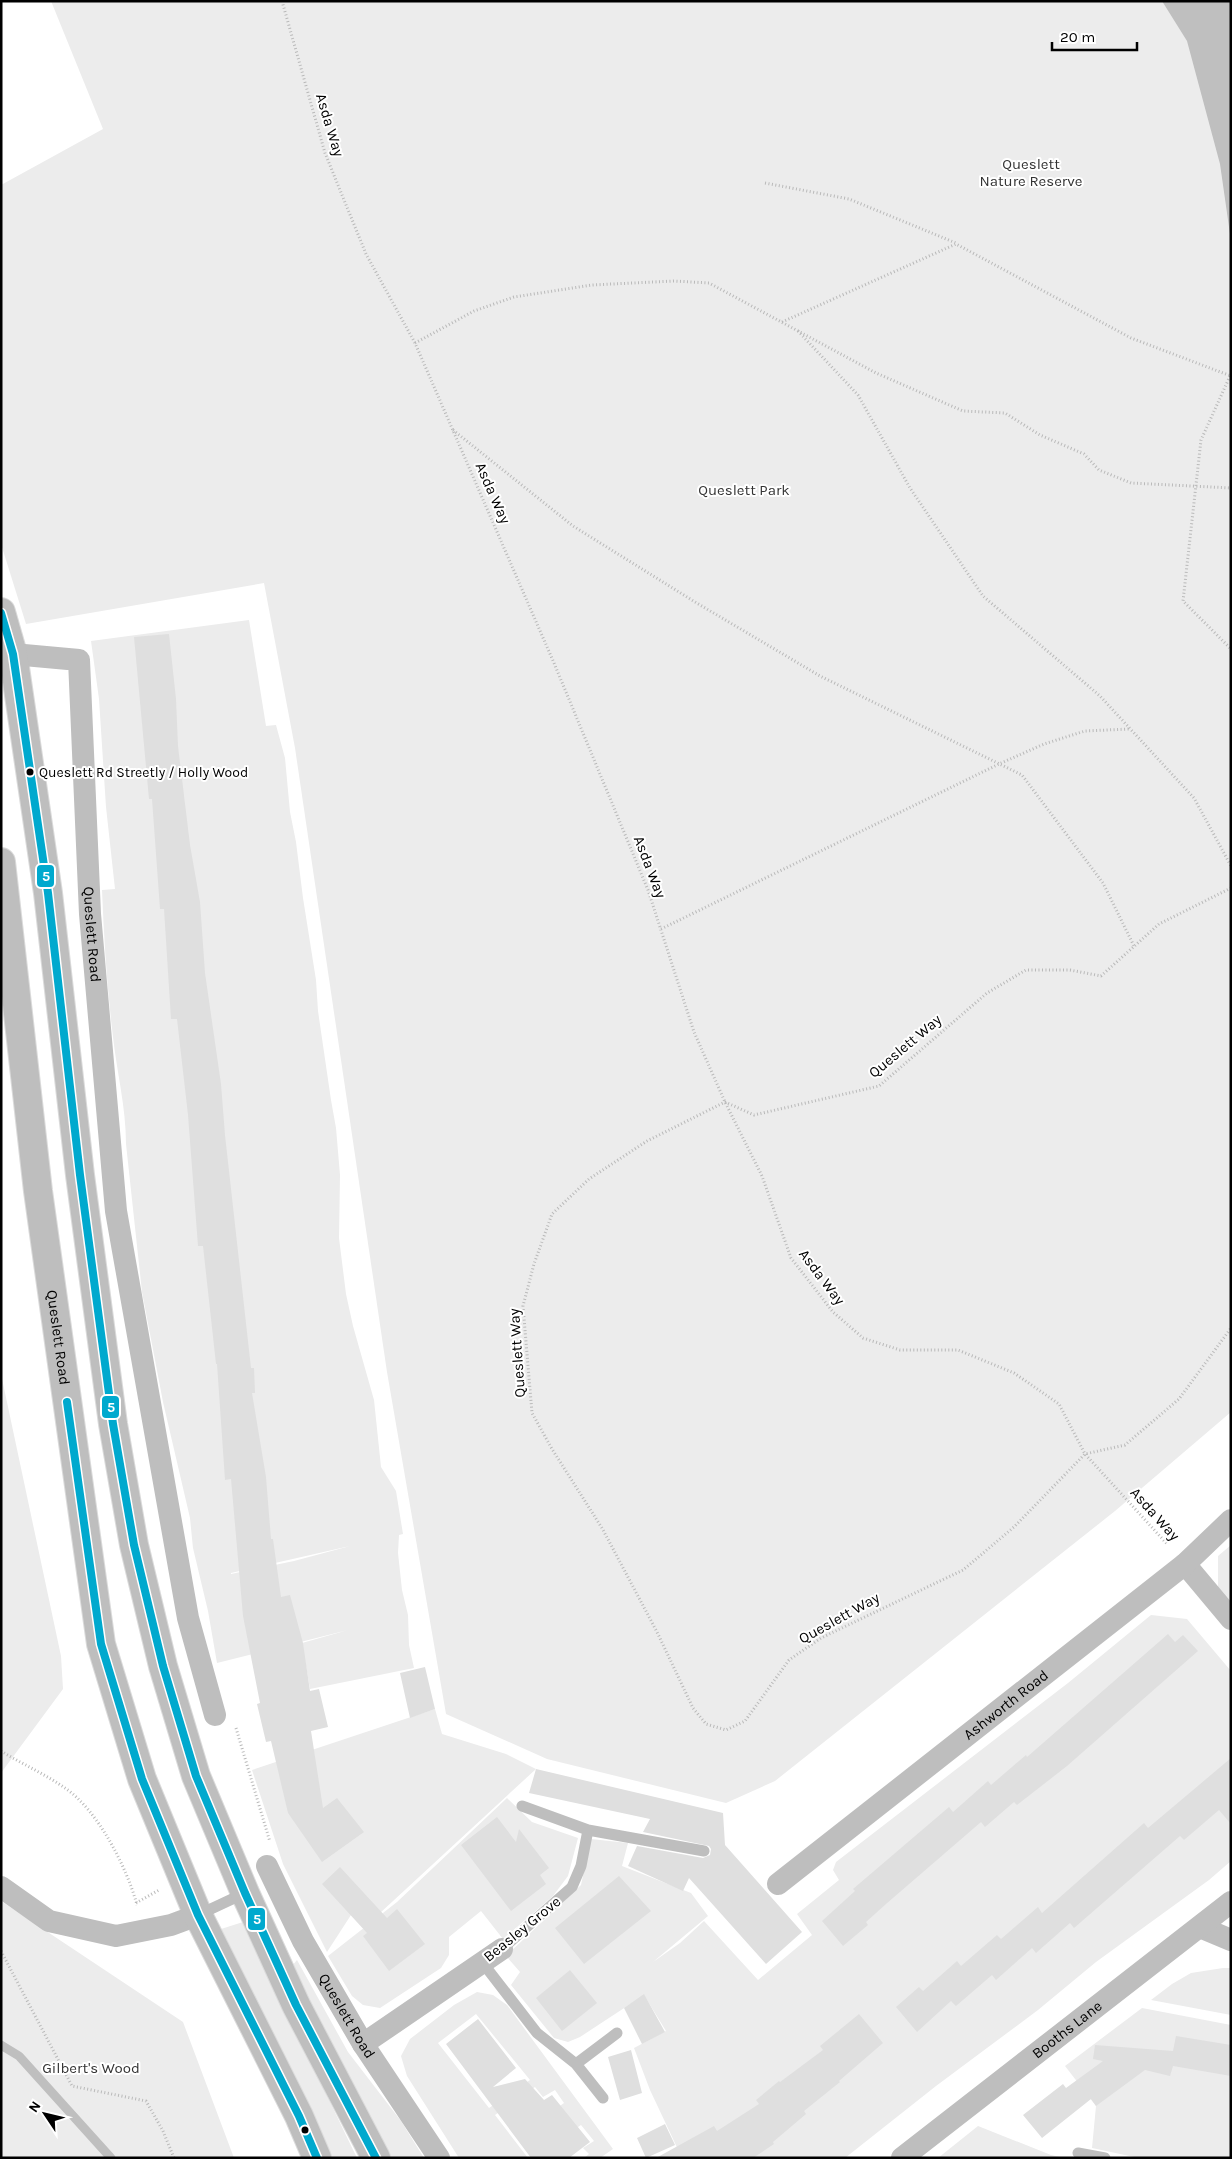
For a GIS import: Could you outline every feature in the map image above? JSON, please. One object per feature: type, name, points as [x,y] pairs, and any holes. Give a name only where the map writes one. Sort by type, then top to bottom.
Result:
[{"type":"highway","points":[[1,612],[12,654],[48,893],[80,1175],[113,1424],[134,1545],[163,1666],[196,1776],[245,1893],[296,2005],[376,2158]]},
{"type":"highway","name":"Queslett Road","points":[[2,868],[38,1191],[101,1644],[142,1779],[198,1915],[299,2116],[317,2158]]},
{"type":"street","name":"Queslett Road","points":[[12,654],[79,660],[90,914],[116,1211],[188,1618],[215,1715]]},
{"type":"street","name":"Ashworth Road","points":[[778,1884],[1185,1564],[1231,1520]]},
{"type":"street","points":[[1185,1564],[1231,1619]]},
{"type":"street","name":"Queslett Road","points":[[268,1866],[302,1941],[363,2044],[439,2158]]},
{"type":"street","points":[[1,1887],[49,1920],[116,1936],[170,1925],[198,1915]]},
{"type":"street","name":"Booths Lane","points":[[902,2158],[1231,1902]]},
{"type":"street","points":[[1200,1927],[1231,1940]]},
{"type":"street","name":"Beasley Grove","points":[[363,2044],[502,1948]]},
{"type":"lane","points":[[522,1806],[588,1830],[704,1851]]},
{"type":"lane","name":"Beasley Grove","points":[[502,1948],[572,1888],[581,1866],[588,1830]]},
{"type":"lane","points":[[198,1915],[245,1893]]},
{"type":"lane","points":[[482,1962],[537,2033],[576,2064],[604,2098]]},
{"type":"lane","points":[[576,2064],[617,2033]]},
{"type":"lane","points":[[1078,2153],[1105,2158]]},
{"type":"path","name":"Asda Way","points":[[282,1],[326,153],[366,254],[415,343],[562,680],[644,881],[694,1032],[725,1102],[762,1176],[790,1258],[833,1312],[863,1338],[900,1350],[958,1350],[1014,1373],[1059,1404],[1085,1454],[1185,1564]]},
{"type":"path","points":[[765,183],[849,199],[956,244],[1131,338],[1230,376],[1201,440],[1183,601],[1231,649]]},
{"type":"path","points":[[782,322],[956,244]]},
{"type":"path","points":[[415,343],[474,311],[514,297],[592,285],[674,281],[709,283],[796,328],[876,373],[963,411],[1005,413],[1040,436],[1084,454],[1099,470],[1132,483],[1231,488]]},
{"type":"path","points":[[796,328],[858,395],[910,488],[983,596],[1100,696],[1194,798],[1231,866]]},
{"type":"path","points":[[453,430],[573,526],[695,602],[820,676],[1022,775],[1103,883],[1134,946]]},
{"type":"path","points":[[661,929],[999,764],[1044,744],[1085,730],[1130,729]]},
{"type":"path","name":"Queslett Way","points":[[1085,1454],[1014,1527],[964,1570],[821,1638],[789,1660],[745,1721],[726,1730],[706,1724],[693,1708],[602,1528],[552,1449],[532,1413],[523,1306],[534,1264],[552,1214],[589,1180],[647,1141],[725,1102],[754,1115],[878,1086],[987,993],[1026,970],[1070,970],[1101,976],[1159,924],[1231,888]]},
{"type":"path","points":[[1085,1454],[1125,1445],[1179,1399],[1231,1328]]},
{"type":"path","points":[[215,1715],[233,1718],[274,1854],[268,1866]]},
{"type":"path","points":[[1,1752],[67,1789],[90,1813],[107,1837],[125,1869],[143,1931]]},
{"type":"path","points":[[1,1951],[72,2086],[146,2101],[164,2131],[174,2158]]},
{"type":"green space","name":"Queslett Park","points":[[51,1],[1231,1],[1231,1412],[1115,1511],[775,1781],[726,1803],[547,1759],[446,1714],[387,1372],[295,748],[264,583],[26,624],[1,544],[1,185],[103,129]]},
{"type":"green space","points":[[249,620],[266,726],[276,725],[285,758],[290,812],[296,842],[316,980],[318,1011],[336,1128],[340,1175],[339,1238],[346,1294],[374,1400],[381,1467],[396,1491],[403,1534],[399,1535],[398,1553],[402,1590],[408,1615],[409,1645],[414,1668],[310,1689],[302,1643],[348,1630],[217,1663],[208,1611],[193,1548],[190,1518],[163,1402],[142,1292],[126,1144],[125,1117],[107,982],[102,890],[115,889],[106,807],[99,699],[91,641]],"holes":[[[350,1546],[294,1561],[231,1574]]]},
{"type":"green space","points":[[1,1374],[61,1656],[63,1689],[1,1773]]},
{"type":"green space","points":[[1231,1545],[1231,1604],[1218,1589],[1218,1556]]},
{"type":"green space","points":[[1151,1615],[1187,1619],[1231,1671],[1231,1861],[1209,1880],[1096,1962],[1038,2010],[936,2086],[845,2158],[682,2158],[650,2090],[634,2048],[666,2031],[644,1995],[580,2037],[568,2042],[554,2038],[511,1985],[520,1972],[506,1956],[581,1885],[591,1839],[628,1843],[622,1866],[691,1893],[708,1916],[653,1962],[680,1943],[704,1921],[758,1980],[812,1935],[797,1914],[839,1880],[833,1870],[836,1862],[1068,1683]]},
{"type":"green space","points":[[435,1709],[442,1734],[506,1754],[536,1769],[380,1913],[368,1898],[351,1915],[327,1952],[283,1864],[252,1770]]},
{"type":"green space","points":[[507,1798],[532,1822],[578,1838],[568,1876],[553,1896],[503,1939],[481,1911],[449,1937],[449,1955],[441,1968],[380,2008],[363,2005],[352,1996],[328,1956],[397,1902]]},
{"type":"green space","name":"Gilbert's Wood","points":[[1,1901],[183,2022],[234,2158],[1,2158]]},
{"type":"green space","points":[[243,1922],[357,2158],[331,2158],[221,1929]]},
{"type":"green space","points":[[297,1960],[348,2052],[401,2121],[424,2158],[385,2158],[292,1966]]},
{"type":"green space","points":[[1231,1968],[1231,2015],[1151,2000],[1172,1984],[1191,1973]]},
{"type":"green space","points":[[477,1992],[493,1995],[507,2005],[613,2149],[600,2158],[584,2158],[589,2154],[583,2148],[594,2141],[581,2125],[569,2133],[553,2111],[564,2103],[555,2090],[543,2097],[535,2087],[495,2115],[528,2158],[459,2158],[407,2076],[401,2056],[410,2039],[454,2005]],"holes":[[[476,2014],[530,2080],[489,2108],[438,2043]]]},
{"type":"green space","points":[[1142,2008],[1231,2025],[1231,2158],[1139,2158],[1092,2148],[1096,2106],[1065,2066]]},
{"type":"green space","points":[[978,2126],[1051,2155],[1064,2158],[938,2158]]},
{"type":"shaded area","points":[[1162,1],[1231,1],[1231,241],[1220,164],[1187,41]]},
{"type":"building","points":[[169,634],[176,699],[178,746],[190,845],[200,902],[205,973],[221,1084],[251,1368],[254,1368],[255,1393],[252,1393],[266,1477],[271,1539],[273,1539],[281,1597],[290,1595],[303,1643],[310,1691],[319,1689],[328,1727],[311,1731],[323,1808],[337,1798],[364,1832],[322,1862],[288,1813],[271,1741],[266,1742],[257,1704],[260,1703],[243,1616],[231,1479],[225,1480],[217,1364],[203,1246],[198,1246],[188,1115],[177,1019],[171,1019],[164,909],[160,909],[152,799],[149,799],[134,637]]},
{"type":"building","points":[[1168,1634],[1175,1642],[1183,1635],[1198,1651],[1067,1766],[1017,1805],[1014,1802],[985,1827],[981,1822],[886,1904],[866,1922],[868,1925],[843,1946],[822,1921],[855,1891],[853,1889],[949,1807],[953,1812],[988,1781],[991,1785],[1026,1755],[1027,1757]]},
{"type":"building","points":[[425,1667],[435,1709],[410,1718],[400,1673]]},
{"type":"building","points":[[1231,1758],[1231,1824],[1219,1810],[1184,1840],[1180,1836],[1074,1928],[1070,1923],[1036,1953],[1032,1948],[996,1980],[992,1975],[956,2006],[951,2001],[917,2032],[896,2007],[919,1987],[923,1991],[957,1961],[961,1966],[997,1935],[1001,1939],[1038,1907],[1042,1913],[1144,1823],[1148,1828]]},
{"type":"building","points":[[536,1769],[723,1813],[725,1845],[802,1932],[766,1964],[689,1878],[683,1891],[628,1866],[637,1846],[703,1858],[710,1855],[711,1849],[709,1846],[643,1832],[650,1819],[529,1793]]},
{"type":"building","points":[[497,1817],[516,1842],[519,1829],[549,1868],[540,1875],[546,1884],[511,1911],[461,1845]]},
{"type":"building","points":[[340,1867],[387,1918],[397,1909],[425,1944],[389,1971],[363,1936],[367,1933],[322,1884]]},
{"type":"building","points":[[619,1876],[651,1911],[584,1964],[555,1928]]},
{"type":"building","points":[[570,1970],[597,2003],[562,2031],[536,1998]]},
{"type":"building","points":[[644,1994],[665,2032],[642,2044],[624,2008]]},
{"type":"building","points":[[859,2014],[883,2043],[840,2082],[804,2111],[806,2114],[773,2142],[774,2144],[753,2158],[656,2158],[714,2126],[717,2131],[759,2104],[756,2100],[823,2050],[820,2046]]},
{"type":"building","points":[[478,2019],[516,2068],[493,2087],[525,2079],[544,2100],[552,2095],[590,2142],[569,2158],[531,2158],[446,2044]]},
{"type":"building","points":[[1176,2036],[1231,2045],[1231,2076],[1173,2066],[1170,2076],[1145,2070],[1096,2106],[1091,2099],[1042,2138],[1023,2115],[1063,2084],[1066,2088],[1103,2061],[1093,2059],[1095,2045],[1173,2051]]},
{"type":"building","points":[[631,2050],[642,2093],[620,2100],[608,2057]]},
{"type":"building","points":[[665,2124],[675,2145],[646,2158],[637,2138]]},
{"type":"waterway","points":[[1,2045],[19,2056],[111,2158]]},
{"type":"transit line","name":"5","points":[[1,613],[13,654],[48,893],[80,1175],[113,1424],[134,1545],[163,1666],[196,1776],[245,1893],[296,2005],[376,2158]]},
{"type":"transit line","name":"5","points":[[67,1402],[101,1644],[142,1779],[198,1915],[299,2116],[317,2158]]},
{"type":"place","name":"Queslett Rd Streetly / Holly Wood","points":[[30,772]]},
{"type":"park label","name":"Queslett Nature Reserve","points":[[1031,172]]}]
